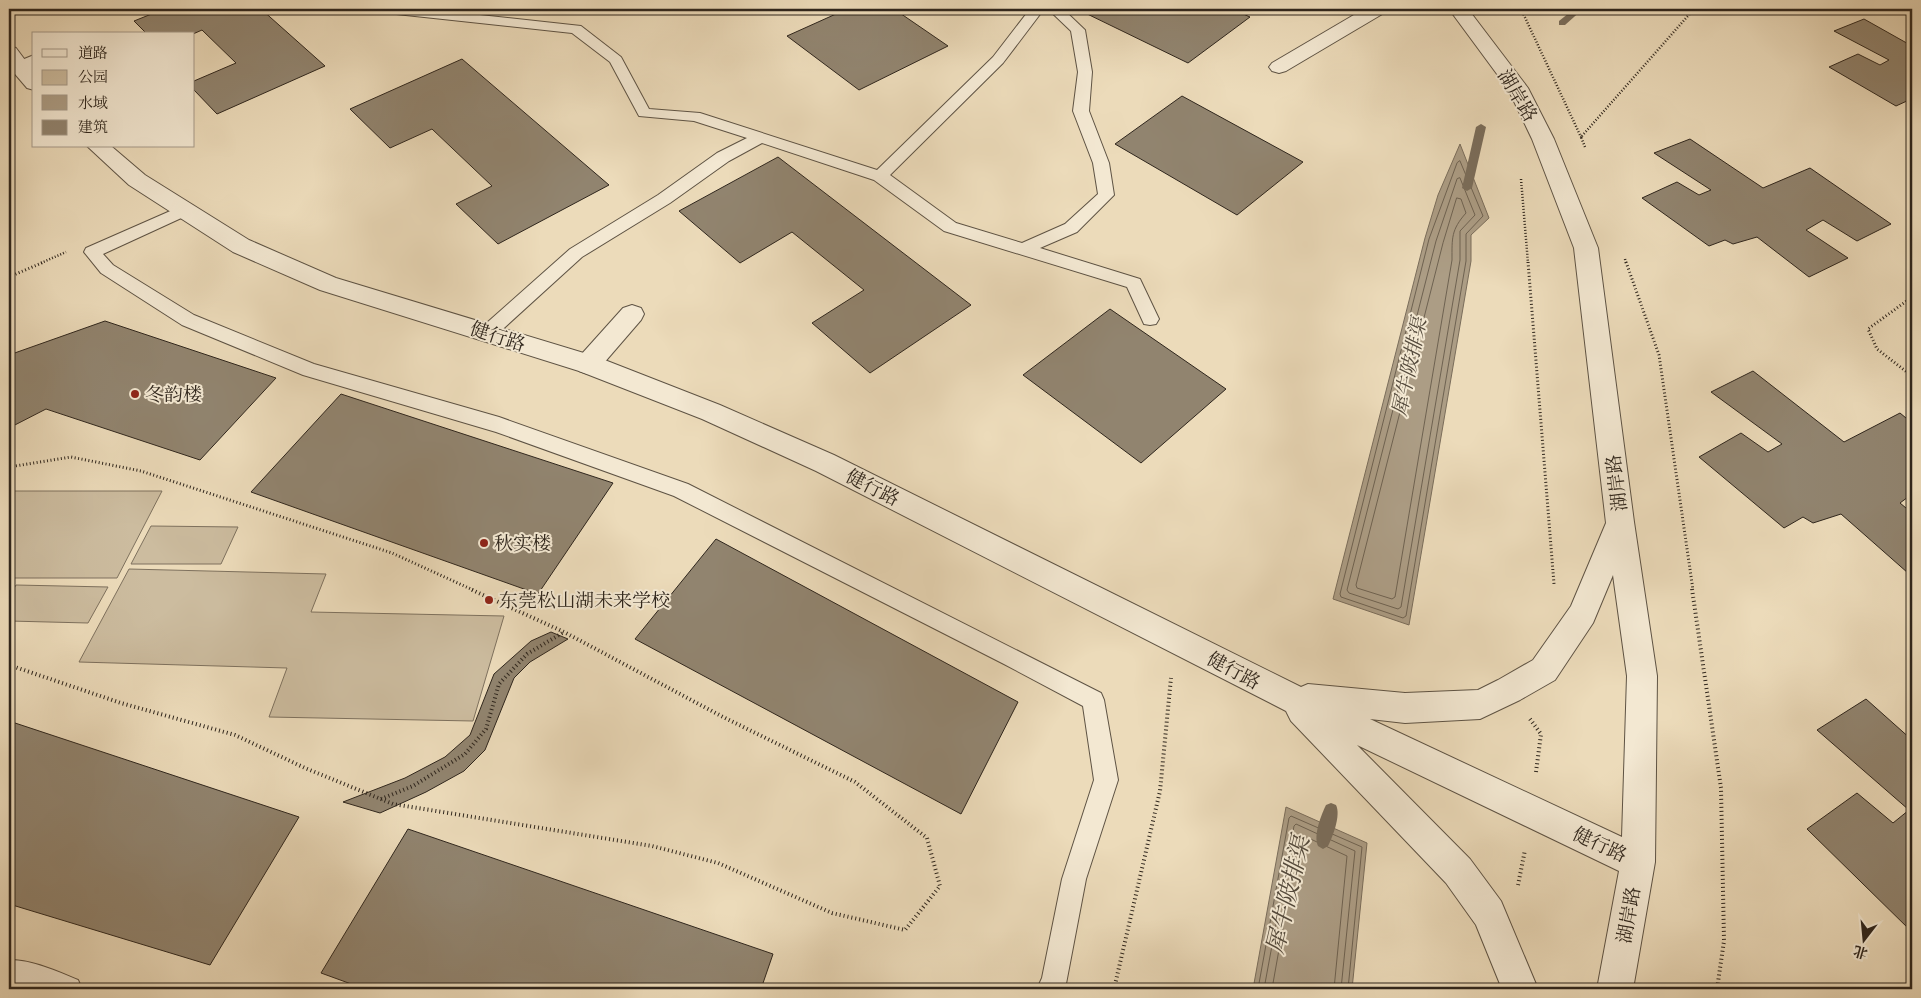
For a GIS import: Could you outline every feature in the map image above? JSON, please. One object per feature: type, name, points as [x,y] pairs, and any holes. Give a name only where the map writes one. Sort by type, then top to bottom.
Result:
[{"type":"street","points":[[1279,67],[1378,9]]},
{"type":"street","name":"湖岸路","points":[[1458,9],[1518,88],[1543,139],[1586,248],[1620,522],[1642,676],[1638,862],[1615,989]]},
{"type":"street","points":[[20,60],[32,81]]},
{"type":"street","name":"健行路","points":[[100,148],[137,180],[241,246],[328,284],[588,364],[711,412],[825,463],[1289,697],[1638,862]]},
{"type":"street","points":[[588,364],[632,314]]},
{"type":"street","points":[[1289,697],[1406,708],[1480,704],[1509,690],[1544,670],[1583,614],[1620,522]]},
{"type":"street","points":[[1289,697],[1458,871],[1489,913],[1520,989]]},
{"type":"lane","points":[[387,9],[576,29],[616,60],[644,113],[695,116],[880,176],[950,227],[1134,283],[1150,319]]},
{"type":"lane","points":[[880,176],[931,128],[998,60],[1037,9]]},
{"type":"lane","points":[[1024,249],[1071,228],[1106,195],[1101,163],[1081,111],[1085,72],[1078,30],[1055,9]]},
{"type":"lane","points":[[487,333],[576,252],[664,199],[723,158],[761,137]]},
{"type":"lane","points":[[184,210],[92,252],[106,269],[188,320],[310,370],[499,425],[681,490],[1012,657],[1093,700],[1106,780],[1074,879],[1054,983],[1050,989]]},
{"type":"lane","points":[[9,973],[25,973],[69,989]]},
{"type":"path","points":[[1587,155],[1581,137],[1694,9]]},
{"type":"path","points":[[1521,176],[1555,578],[1553,587]]},
{"type":"path","points":[[1623,255],[1659,355],[1722,788],[1724,941],[1717,989]]},
{"type":"path","points":[[1912,297],[1868,329],[1877,349],[1912,376]]},
{"type":"path","points":[[9,467],[29,462],[71,457],[141,471],[392,553],[564,632],[723,717],[855,782],[927,838],[940,886],[905,930],[832,913],[718,863],[652,846],[393,804],[305,768],[235,735],[121,703],[9,665]]},
{"type":"path","points":[[381,799],[413,786],[465,754],[486,728],[499,684],[527,654],[564,632]]},
{"type":"path","points":[[1114,989],[1160,791],[1175,639]]},
{"type":"path","points":[[1489,913],[1518,885],[1532,812],[1540,734],[1509,690]]},
{"type":"green space","points":[[9,491],[162,491],[117,578],[9,578]]},
{"type":"green space","points":[[151,526],[238,527],[221,564],[131,564]]},
{"type":"green space","points":[[129,569],[326,574],[311,612],[504,616],[473,721],[269,717],[287,668],[79,662]]},
{"type":"green space","points":[[16,585],[108,587],[88,623],[9,621],[9,597]]},
{"type":"water","points":[[1460,144],[1489,218],[1471,235],[1471,261],[1409,625],[1333,599],[1425,238],[1438,195]]},
{"type":"water","points":[[1286,807],[1367,843],[1352,989],[1253,989]]},
{"type":"building","points":[[164,9],[261,9],[325,66],[217,114],[195,91],[195,81],[236,63],[202,30],[195,33],[145,32],[134,21]]},
{"type":"building","points":[[847,9],[894,9],[948,46],[859,90],[787,36]]},
{"type":"building","points":[[1077,9],[1232,9],[1250,17],[1188,63]]},
{"type":"building","points":[[1864,19],[1912,46],[1912,102],[1909,100],[1896,106],[1829,67],[1858,54],[1880,65],[1889,60],[1834,31]]},
{"type":"building","points":[[462,59],[609,185],[498,244],[456,204],[492,186],[432,129],[390,148],[350,109]]},
{"type":"building","points":[[1182,96],[1303,162],[1237,215],[1115,144]]},
{"type":"building","points":[[1690,139],[1763,188],[1810,168],[1891,224],[1857,241],[1823,220],[1806,230],[1848,258],[1809,277],[1757,237],[1733,244],[1725,240],[1709,246],[1642,198],[1677,182],[1699,195],[1711,190],[1654,153]]},
{"type":"building","points":[[778,157],[971,305],[870,373],[812,323],[864,290],[792,232],[740,263],[679,211]]},
{"type":"building","points":[[1110,309],[1226,389],[1141,463],[1023,375]]},
{"type":"building","name":"冬韵楼","points":[[105,321],[276,378],[200,460],[46,409],[9,428],[9,355]]},
{"type":"building","points":[[1753,371],[1844,442],[1900,413],[1912,423],[1912,494],[1900,503],[1912,513],[1912,570],[1908,573],[1841,514],[1813,523],[1803,517],[1784,528],[1699,457],[1741,433],[1768,452],[1782,444],[1711,392]]},
{"type":"building","name":"秋实楼","points":[[341,394],[613,483],[538,594],[251,492]]},
{"type":"building","points":[[716,539],[1018,702],[961,814],[635,639]]},
{"type":"building","points":[[551,632],[568,639],[530,662],[514,678],[485,750],[464,771],[426,792],[380,813],[343,802],[405,778],[445,757],[470,735],[494,674],[531,641]]},
{"type":"building","points":[[1866,699],[1912,740],[1912,932],[1807,829],[1857,793],[1893,823],[1909,810],[1817,730]]},
{"type":"building","points":[[9,721],[299,817],[210,965],[9,904]]},
{"type":"building","points":[[408,829],[773,954],[761,989],[365,989],[321,973]]},
{"type":"waterway","name":"犀牛陂排渠","points":[[1562,23],[1579,9]]},
{"type":"waterway","name":"犀牛陂排渠","points":[[1467,188],[1481,127]]},
{"type":"waterway","name":"犀牛陂排渠","points":[[1323,841],[1331,810]]},
{"type":"place","name":"冬韵楼","points":[[135,394]]},
{"type":"place","name":"秋实楼","points":[[484,543]]},
{"type":"place","name":"东莞松山湖未来学校","points":[[489,600]]}]
